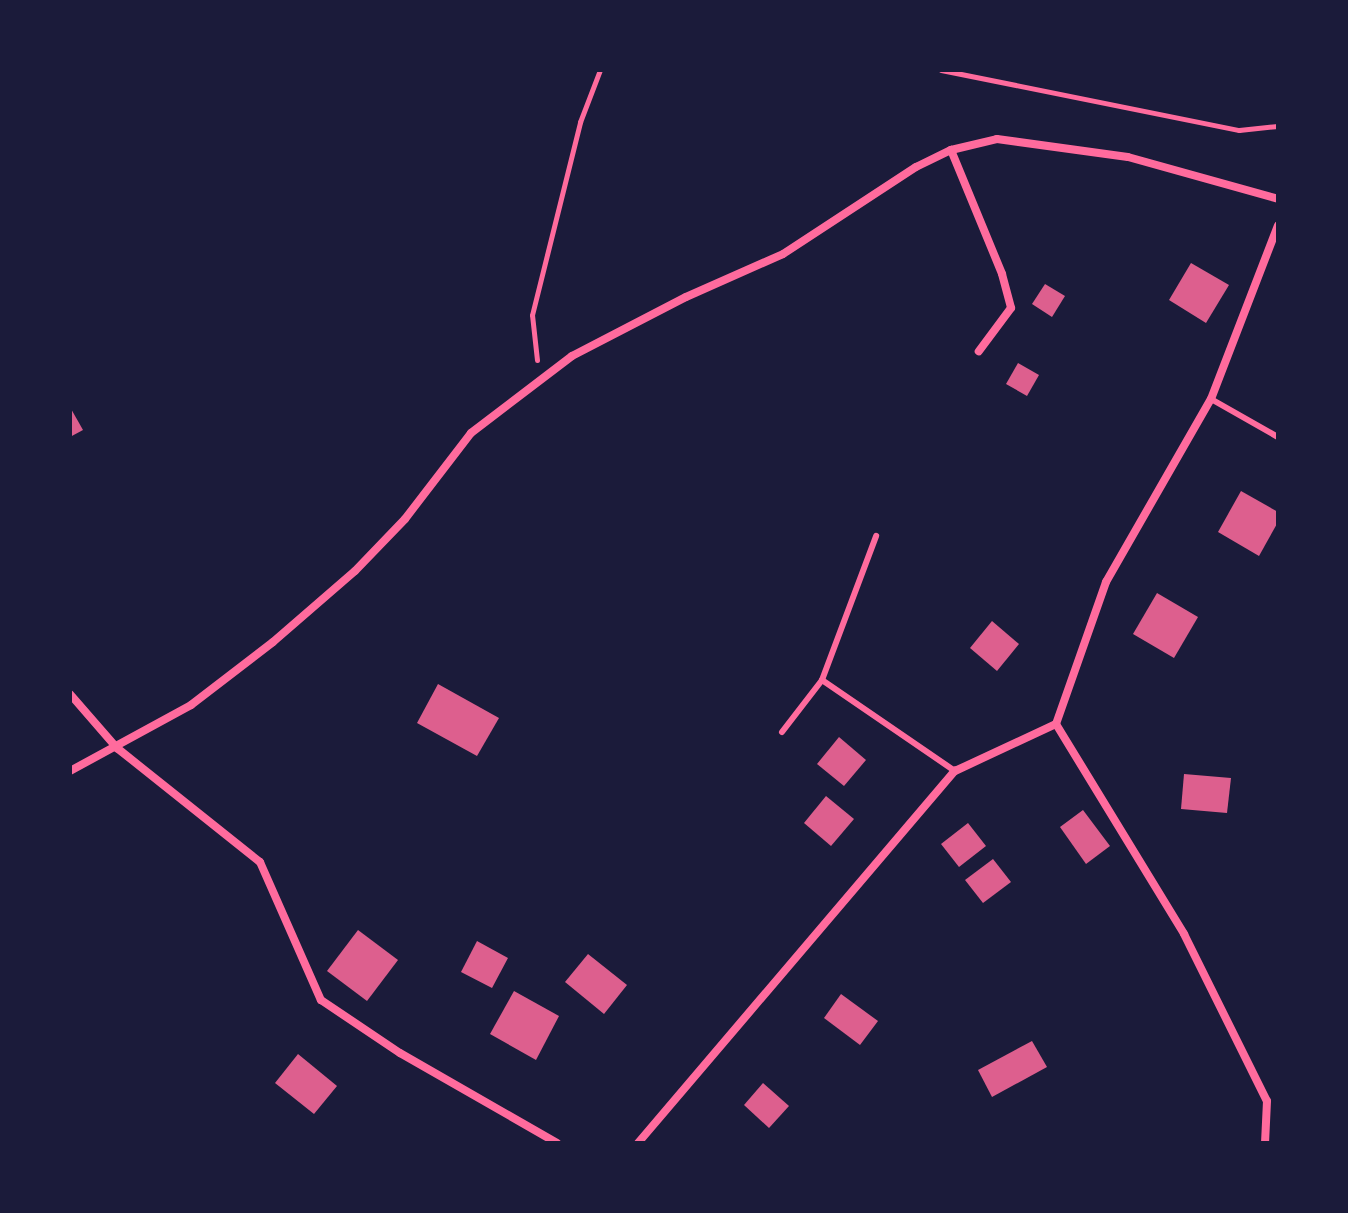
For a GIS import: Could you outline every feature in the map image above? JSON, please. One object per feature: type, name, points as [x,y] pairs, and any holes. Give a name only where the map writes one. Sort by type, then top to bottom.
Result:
[{"type":"street","points":[[70,771],[191,705],[273,642],[355,571],[405,519],[471,433],[539,381],[584,350],[686,297],[783,254],[916,167],[951,150],[997,139],[1128,157],[1278,199]]},
{"type":"street","points":[[951,150],[1002,274],[1011,308],[979,351]]},
{"type":"street","points":[[638,1143],[955,771],[1056,724],[1106,582],[1211,399],[1278,225]]},
{"type":"street","points":[[70,694],[117,748],[260,862],[321,1000],[400,1053],[557,1143]]},
{"type":"street","points":[[1056,724],[1184,934],[1267,1101],[1265,1143]]},
{"type":"lane","points":[[1211,399],[1278,437]]},
{"type":"lane","points":[[782,732],[822,680],[876,536]]},
{"type":"lane","points":[[822,680],[955,771]]},
{"type":"path","points":[[539,381],[532,315],[580,122],[600,70]]},
{"type":"path","points":[[941,70],[1239,130],[1278,126]]},
{"type":"building","points":[[1191,263],[1229,285],[1206,323],[1169,300]]},
{"type":"building","points":[[1045,284],[1065,296],[1052,317],[1032,304]]},
{"type":"building","points":[[1018,363],[1039,375],[1027,396],[1006,384]]},
{"type":"building","points":[[70,407],[83,430],[70,437]]},
{"type":"building","points":[[1241,491],[1278,512],[1278,522],[1259,556],[1218,532]]},
{"type":"building","points":[[1157,593],[1198,617],[1174,658],[1133,634]]},
{"type":"building","points":[[992,621],[1019,644],[997,671],[970,648]]},
{"type":"building","points":[[438,684],[499,718],[477,756],[417,723]]},
{"type":"building","points":[[839,737],[866,760],[844,786],[817,764]]},
{"type":"building","points":[[1184,774],[1231,778],[1227,813],[1181,809]]},
{"type":"building","points":[[826,796],[854,819],[831,846],[804,823]]},
{"type":"building","points":[[1083,810],[1110,846],[1086,864],[1060,827]]},
{"type":"building","points":[[968,823],[986,846],[959,867],[941,844]]},
{"type":"building","points":[[993,859],[1011,882],[983,903],[965,880]]},
{"type":"building","points":[[358,930],[398,960],[367,1001],[327,971]]},
{"type":"building","points":[[477,941],[508,958],[492,988],[461,972]]},
{"type":"building","points":[[588,954],[627,985],[604,1014],[565,982]]},
{"type":"building","points":[[514,991],[559,1016],[536,1060],[490,1034]]},
{"type":"building","points":[[841,994],[878,1021],[860,1045],[824,1018]]},
{"type":"building","points":[[1032,1041],[1047,1067],[992,1097],[978,1070]]},
{"type":"building","points":[[298,1054],[337,1086],[314,1114],[275,1083]]},
{"type":"building","points":[[763,1083],[789,1106],[769,1128],[744,1105]]}]
